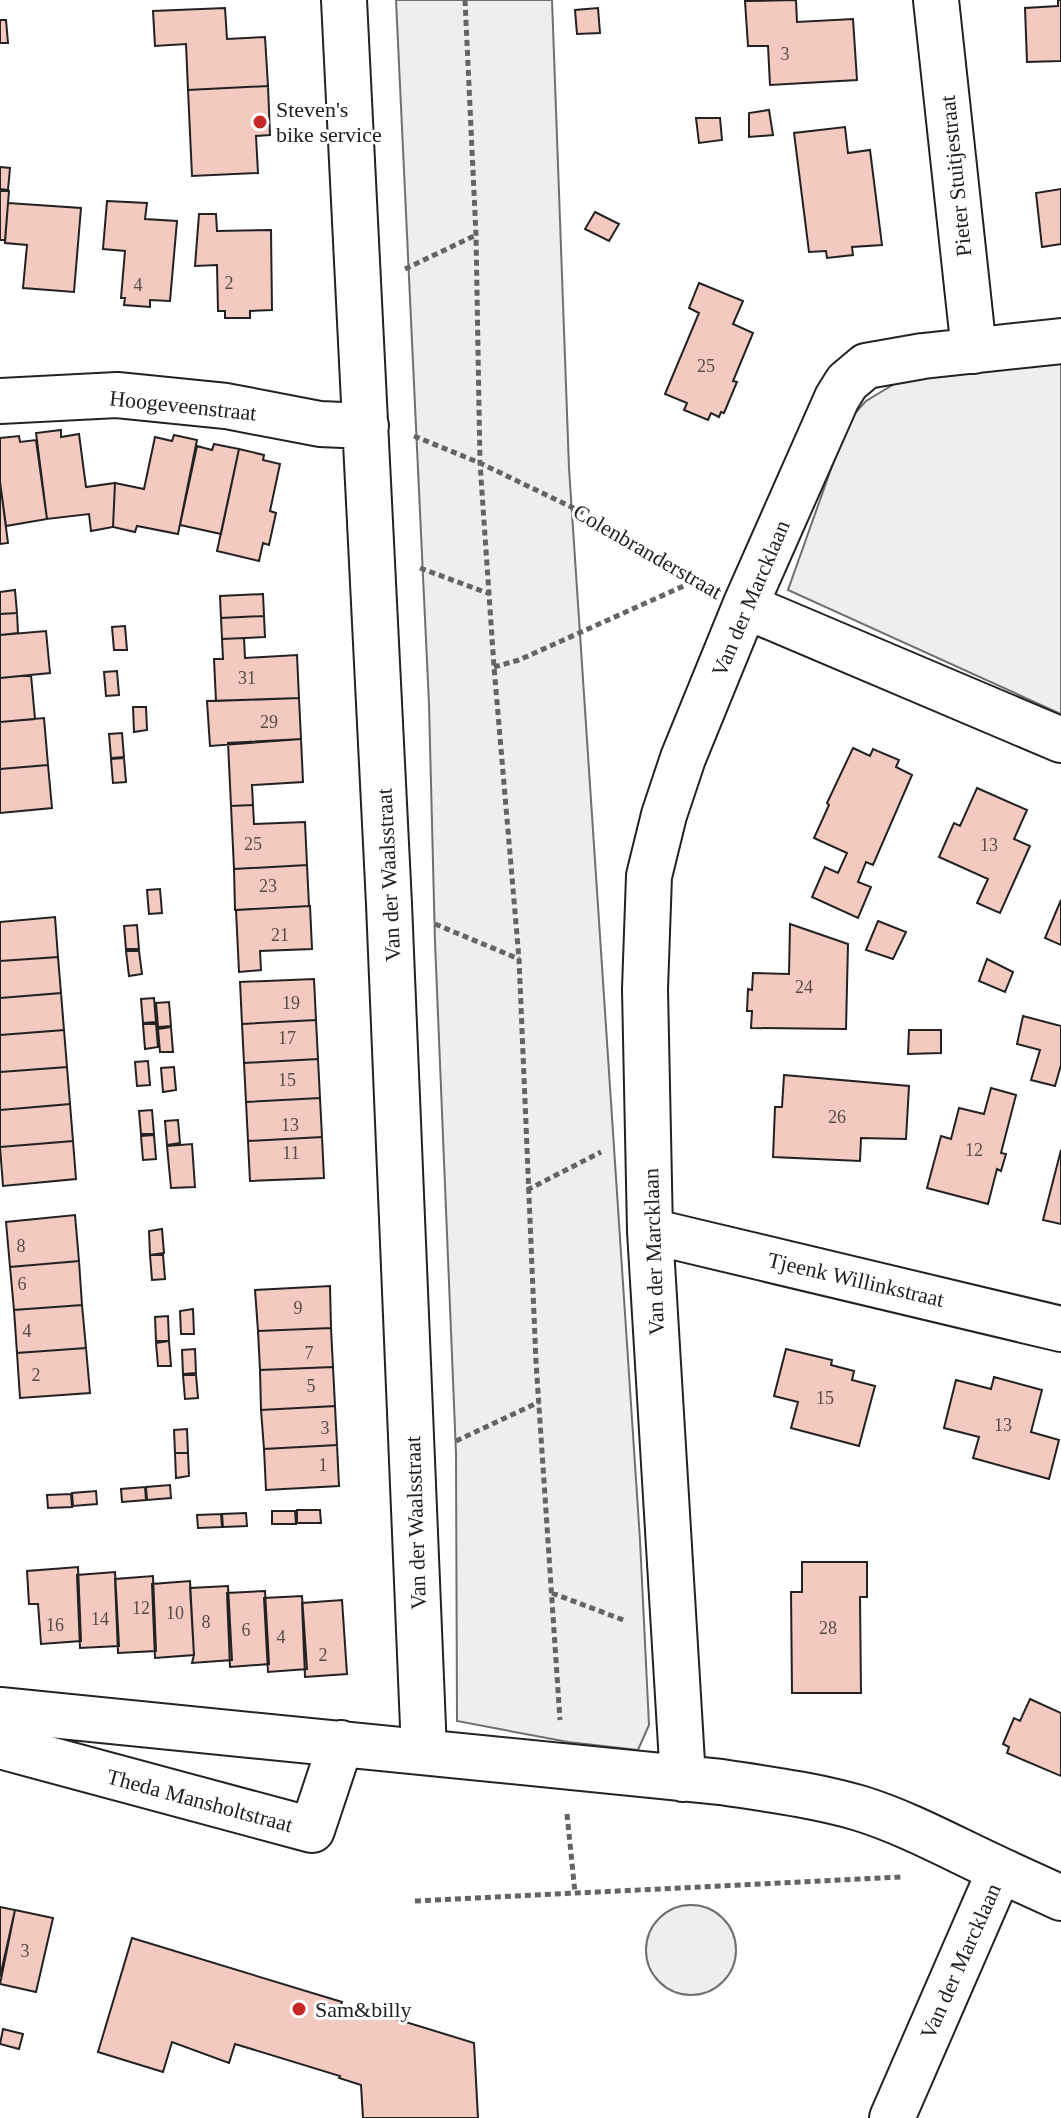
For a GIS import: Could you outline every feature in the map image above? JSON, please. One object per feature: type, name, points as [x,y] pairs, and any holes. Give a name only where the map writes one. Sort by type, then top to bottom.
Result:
[{"type":"street","name":"Van der Waalsstraat","points":[[344,0],[373,550],[424,1751]]},
{"type":"street","name":"Pieter Stuitjestraat","points":[[936,0],[974,351]]},
{"type":"street","name":"Van der Marcklaan","points":[[892,2118],[1000,1870],[861,1809],[802,1795],[683,1779],[650,1231],[645,989],[649,876],[664,815],[683,758],[745,606],[837,398],[847,382],[866,366],[1061,341]]},
{"type":"street","name":"Hoogeveenstraat","points":[[0,401],[117,395],[226,406],[320,424],[366,426]]},
{"type":"street","name":"Colenbranderstraat","points":[[745,606],[1061,740]]},
{"type":"street","name":"Tjeenk Willinkstraat","points":[[650,1231],[1061,1329]]},
{"type":"street","points":[[0,1710],[683,1779]]},
{"type":"street","name":"Theda Mansholtstraat","points":[[0,1746],[312,1830],[341,1743]]},
{"type":"street","points":[[1000,1870],[1061,1898]]},
{"type":"path","points":[[465,0],[476,235],[480,463],[519,959],[527,1190],[539,1402],[563,1767],[575,1893]]},
{"type":"path","points":[[358,292],[476,235]]},
{"type":"path","name":"Colenbranderstraat","points":[[366,426],[410,434],[480,463],[592,517],[745,606]]},
{"type":"path","points":[[373,550],[490,594]]},
{"type":"path","points":[[494,667],[519,660],[697,580]]},
{"type":"path","points":[[423,920],[519,959]]},
{"type":"path","points":[[527,1190],[649,1128]]},
{"type":"path","points":[[412,1463],[539,1402]]},
{"type":"path","points":[[552,1593],[676,1641]]},
{"type":"path","points":[[415,1901],[904,1877]]},
{"type":"shaded area","points":[[396,0],[552,0],[569,468],[640,1540],[649,1725],[638,1750],[568,1742],[457,1721],[456,1453],[435,942],[429,704]]},
{"type":"shaded area","points":[[1061,360],[1061,714],[788,590],[848,421],[866,401],[896,383],[945,373]]},
{"type":"shaded area","points":[[691,1905],[708,1908],[723,1918],[733,1933],[736,1950],[733,1967],[723,1982],[708,1992],[691,1995],[674,1992],[659,1982],[649,1967],[646,1950],[649,1933],[659,1918],[674,1908]]},
{"type":"building","points":[[796,0],[797,22],[853,19],[857,80],[770,85],[768,46],[748,46],[745,1]]},
{"type":"building","points":[[1058,0],[1061,0],[1061,61],[1027,62],[1025,8],[1058,6]]},
{"type":"building","points":[[225,8],[227,39],[265,37],[268,86],[188,90],[186,44],[155,46],[153,11]]},
{"type":"building","points":[[598,8],[600,33],[577,34],[575,10]]},
{"type":"building","points":[[0,20],[6,20],[8,43],[0,43]]},
{"type":"building","points":[[268,86],[270,135],[256,136],[258,173],[192,176],[188,90]]},
{"type":"building","points":[[769,110],[773,135],[749,137],[749,113]]},
{"type":"building","points":[[696,118],[720,118],[722,140],[699,143]]},
{"type":"building","points":[[845,127],[848,153],[870,150],[882,245],[852,247],[853,255],[827,258],[826,251],[809,252],[794,133]]},
{"type":"building","points":[[0,167],[10,168],[8,190],[0,189]]},
{"type":"building","points":[[1061,189],[1061,244],[1042,247],[1036,193]]},
{"type":"building","points":[[0,191],[9,191],[5,240],[0,240]]},
{"type":"building","points":[[107,201],[147,203],[145,219],[177,221],[170,301],[150,300],[150,307],[124,305],[125,298],[121,298],[125,251],[103,249]]},
{"type":"building","points":[[8,203],[81,208],[74,292],[23,288],[27,245],[5,243]]},
{"type":"building","points":[[595,212],[619,224],[609,241],[585,229]]},
{"type":"building","points":[[199,214],[216,214],[217,231],[271,230],[272,310],[250,311],[250,318],[225,318],[225,311],[218,311],[217,265],[195,266]]},
{"type":"building","points":[[699,283],[743,301],[733,324],[753,333],[733,381],[737,382],[724,413],[721,412],[719,417],[711,413],[708,420],[684,410],[687,403],[665,394],[699,313],[689,308]]},
{"type":"building","points":[[61,430],[61,437],[79,434],[86,487],[115,483],[113,527],[91,531],[89,514],[47,519],[36,433]]},
{"type":"building","points":[[174,435],[197,440],[178,534],[137,526],[135,532],[113,527],[115,483],[144,489],[155,437],[172,441]]},
{"type":"building","points":[[19,436],[20,442],[36,440],[47,519],[6,526],[0,482],[0,438]]},
{"type":"building","points":[[214,444],[239,449],[221,534],[180,525],[197,446],[212,450]]},
{"type":"building","points":[[239,449],[264,455],[263,460],[280,464],[270,511],[276,513],[269,545],[263,543],[259,561],[217,551]]},
{"type":"building","points":[[0,482],[8,543],[0,544]]},
{"type":"building","points":[[15,590],[17,613],[0,614],[0,592]]},
{"type":"building","points":[[263,594],[264,616],[221,618],[220,596]]},
{"type":"building","points":[[17,613],[18,633],[0,635],[0,614]]},
{"type":"building","points":[[264,616],[265,637],[222,639],[221,618]]},
{"type":"building","points":[[125,626],[127,650],[114,650],[112,627]]},
{"type":"building","points":[[46,631],[50,673],[0,678],[0,635]]},
{"type":"building","points":[[244,638],[245,658],[297,655],[299,698],[216,701],[214,659],[223,659],[222,639]]},
{"type":"building","points":[[117,671],[119,695],[106,696],[104,672]]},
{"type":"building","points":[[31,675],[35,719],[0,722],[0,678]]},
{"type":"building","points":[[299,698],[301,739],[210,746],[207,701]]},
{"type":"building","points":[[133,707],[146,707],[147,730],[134,732]]},
{"type":"building","points":[[44,718],[48,765],[0,769],[0,722]]},
{"type":"building","points":[[122,733],[124,757],[111,758],[109,734]]},
{"type":"building","points":[[301,739],[303,782],[252,785],[253,805],[231,806],[228,743]]},
{"type":"building","points":[[853,748],[870,756],[873,749],[899,760],[896,767],[912,775],[873,865],[866,862],[858,882],[871,887],[858,918],[812,897],[825,867],[838,873],[847,853],[814,838]]},
{"type":"building","points":[[124,758],[126,782],[113,783],[111,759]]},
{"type":"building","points":[[48,765],[52,808],[0,813],[0,769]]},
{"type":"building","points":[[977,788],[1027,810],[1014,839],[1030,846],[1000,913],[977,903],[988,879],[939,857],[954,823],[960,826]]},
{"type":"building","points":[[253,805],[254,824],[305,822],[307,865],[234,869],[231,806]]},
{"type":"building","points":[[307,865],[309,906],[235,910],[234,869]]},
{"type":"building","points":[[160,889],[162,913],[149,914],[147,890]]},
{"type":"building","points":[[1061,900],[1061,945],[1045,938]]},
{"type":"building","points":[[310,906],[312,949],[260,951],[261,970],[239,972],[236,910]]},
{"type":"building","points":[[55,917],[58,957],[0,961],[0,922]]},
{"type":"building","points":[[878,921],[906,932],[893,959],[866,950]]},
{"type":"building","points":[[790,924],[848,944],[846,1029],[751,1028],[752,1011],[747,1011],[748,989],[752,990],[753,973],[789,974]]},
{"type":"building","points":[[137,925],[139,949],[126,949],[124,926]]},
{"type":"building","points":[[126,951],[139,951],[142,974],[129,976]]},
{"type":"building","points":[[58,957],[61,993],[0,998],[0,961]]},
{"type":"building","points":[[987,959],[1013,972],[1005,992],[979,981]]},
{"type":"building","points":[[314,979],[316,1020],[242,1024],[240,982]]},
{"type":"building","points":[[61,993],[64,1030],[0,1035],[0,998]]},
{"type":"building","points":[[154,998],[156,1022],[143,1023],[141,999]]},
{"type":"building","points":[[169,1002],[171,1026],[158,1027],[156,1003]]},
{"type":"building","points":[[1023,1016],[1061,1026],[1061,1065],[1055,1086],[1031,1080],[1040,1050],[1017,1044]]},
{"type":"building","points":[[316,1020],[318,1059],[244,1063],[242,1024]]},
{"type":"building","points":[[143,1024],[156,1024],[158,1047],[145,1049]]},
{"type":"building","points":[[171,1027],[173,1052],[160,1052],[158,1029]]},
{"type":"building","points":[[64,1030],[67,1067],[0,1072],[0,1035]]},
{"type":"building","points":[[909,1030],[941,1030],[941,1053],[908,1054]]},
{"type":"building","points":[[318,1059],[320,1098],[246,1102],[244,1063]]},
{"type":"building","points":[[148,1061],[150,1085],[137,1086],[135,1062]]},
{"type":"building","points":[[67,1067],[70,1104],[0,1110],[0,1072]]},
{"type":"building","points":[[174,1067],[176,1090],[163,1092],[161,1068]]},
{"type":"building","points":[[784,1075],[909,1086],[906,1139],[861,1138],[860,1161],[773,1157],[775,1107],[782,1107]]},
{"type":"building","points":[[991,1088],[1016,1095],[1001,1153],[1006,1154],[1001,1171],[997,1169],[988,1204],[927,1188],[941,1136],[951,1139],[959,1108],[984,1114]]},
{"type":"building","points":[[320,1098],[322,1137],[248,1141],[246,1102]]},
{"type":"building","points":[[70,1104],[73,1141],[0,1147],[0,1110]]},
{"type":"building","points":[[152,1110],[154,1134],[141,1134],[139,1111]]},
{"type":"building","points":[[178,1120],[180,1143],[167,1145],[165,1121]]},
{"type":"building","points":[[154,1135],[156,1159],[143,1160],[141,1136]]},
{"type":"building","points":[[322,1137],[324,1178],[250,1181],[248,1141]]},
{"type":"building","points":[[73,1141],[76,1179],[3,1186],[0,1147]]},
{"type":"building","points":[[192,1144],[195,1187],[171,1188],[167,1146]]},
{"type":"building","points":[[1061,1150],[1061,1224],[1043,1220]]},
{"type":"building","points":[[75,1215],[79,1261],[10,1267],[6,1222]]},
{"type":"building","points":[[162,1229],[164,1253],[150,1255],[149,1231]]},
{"type":"building","points":[[150,1255],[163,1255],[165,1279],[152,1280]]},
{"type":"building","points":[[79,1261],[82,1305],[14,1310],[10,1267]]},
{"type":"building","points":[[330,1286],[331,1328],[258,1331],[255,1290]]},
{"type":"building","points":[[82,1305],[86,1348],[17,1353],[14,1310]]},
{"type":"building","points":[[193,1309],[194,1334],[181,1334],[180,1311]]},
{"type":"building","points":[[168,1316],[169,1341],[156,1341],[155,1317]]},
{"type":"building","points":[[331,1328],[333,1367],[260,1370],[258,1331]]},
{"type":"building","points":[[169,1341],[171,1366],[158,1366],[156,1343]]},
{"type":"building","points":[[86,1348],[90,1393],[20,1398],[17,1353]]},
{"type":"building","points":[[195,1349],[196,1373],[183,1374],[182,1350]]},
{"type":"building","points":[[786,1349],[832,1360],[831,1365],[854,1371],[852,1380],[875,1386],[859,1446],[791,1428],[798,1402],[774,1396]]},
{"type":"building","points":[[333,1367],[335,1406],[261,1410],[260,1370]]},
{"type":"building","points":[[183,1375],[196,1375],[198,1398],[185,1399]]},
{"type":"building","points":[[994,1377],[1042,1390],[1031,1432],[1059,1440],[1049,1479],[973,1458],[979,1437],[944,1428],[956,1380],[991,1389]]},
{"type":"building","points":[[335,1406],[337,1445],[264,1449],[261,1410]]},
{"type":"building","points":[[187,1429],[188,1453],[175,1453],[174,1430]]},
{"type":"building","points":[[337,1445],[339,1486],[266,1490],[264,1449]]},
{"type":"building","points":[[175,1453],[188,1453],[189,1476],[176,1478]]},
{"type":"building","points":[[170,1485],[171,1498],[147,1500],[146,1487]]},
{"type":"building","points":[[145,1487],[146,1500],[122,1502],[121,1489]]},
{"type":"building","points":[[96,1491],[97,1504],[73,1506],[72,1493]]},
{"type":"building","points":[[71,1494],[72,1507],[48,1508],[47,1495]]},
{"type":"building","points":[[297,1510],[320,1510],[321,1523],[297,1523]]},
{"type":"building","points":[[272,1511],[295,1511],[296,1524],[272,1524]]},
{"type":"building","points":[[246,1513],[247,1526],[223,1527],[222,1514]]},
{"type":"building","points":[[221,1514],[222,1527],[198,1528],[197,1515]]},
{"type":"building","points":[[802,1562],[867,1562],[867,1597],[860,1597],[861,1693],[792,1693],[791,1592],[802,1592]]},
{"type":"building","points":[[78,1567],[81,1641],[41,1644],[38,1604],[29,1604],[27,1571]]},
{"type":"building","points":[[115,1572],[119,1646],[80,1648],[77,1575]]},
{"type":"building","points":[[153,1576],[156,1651],[118,1653],[115,1579]]},
{"type":"building","points":[[190,1581],[194,1655],[155,1658],[152,1584]]},
{"type":"building","points":[[228,1586],[232,1660],[192,1663],[190,1588]]},
{"type":"building","points":[[265,1591],[269,1664],[230,1667],[227,1593]]},
{"type":"building","points":[[302,1596],[307,1669],[268,1672],[264,1598]]},
{"type":"building","points":[[342,1600],[347,1674],[305,1677],[302,1603]]},
{"type":"building","points":[[1030,1699],[1061,1713],[1061,1776],[1007,1753],[1009,1747],[1003,1744],[1014,1718],[1020,1721]]},
{"type":"building","points":[[0,1907],[15,1910],[0,1977]]},
{"type":"building","points":[[15,1910],[53,1918],[36,1992],[0,1984]]},
{"type":"building","points":[[132,1938],[342,2002],[340,2008],[355,2013],[357,2007],[474,2043],[478,2118],[363,2118],[361,2085],[235,2044],[229,2063],[172,2042],[163,2072],[98,2052]]},
{"type":"building","points":[[3,2029],[23,2034],[19,2049],[0,2044]]},
{"type":"place","name":"Steven's bike service","points":[[260,122]]},
{"type":"place","name":"Sam&billy","points":[[299,2009]]}]
